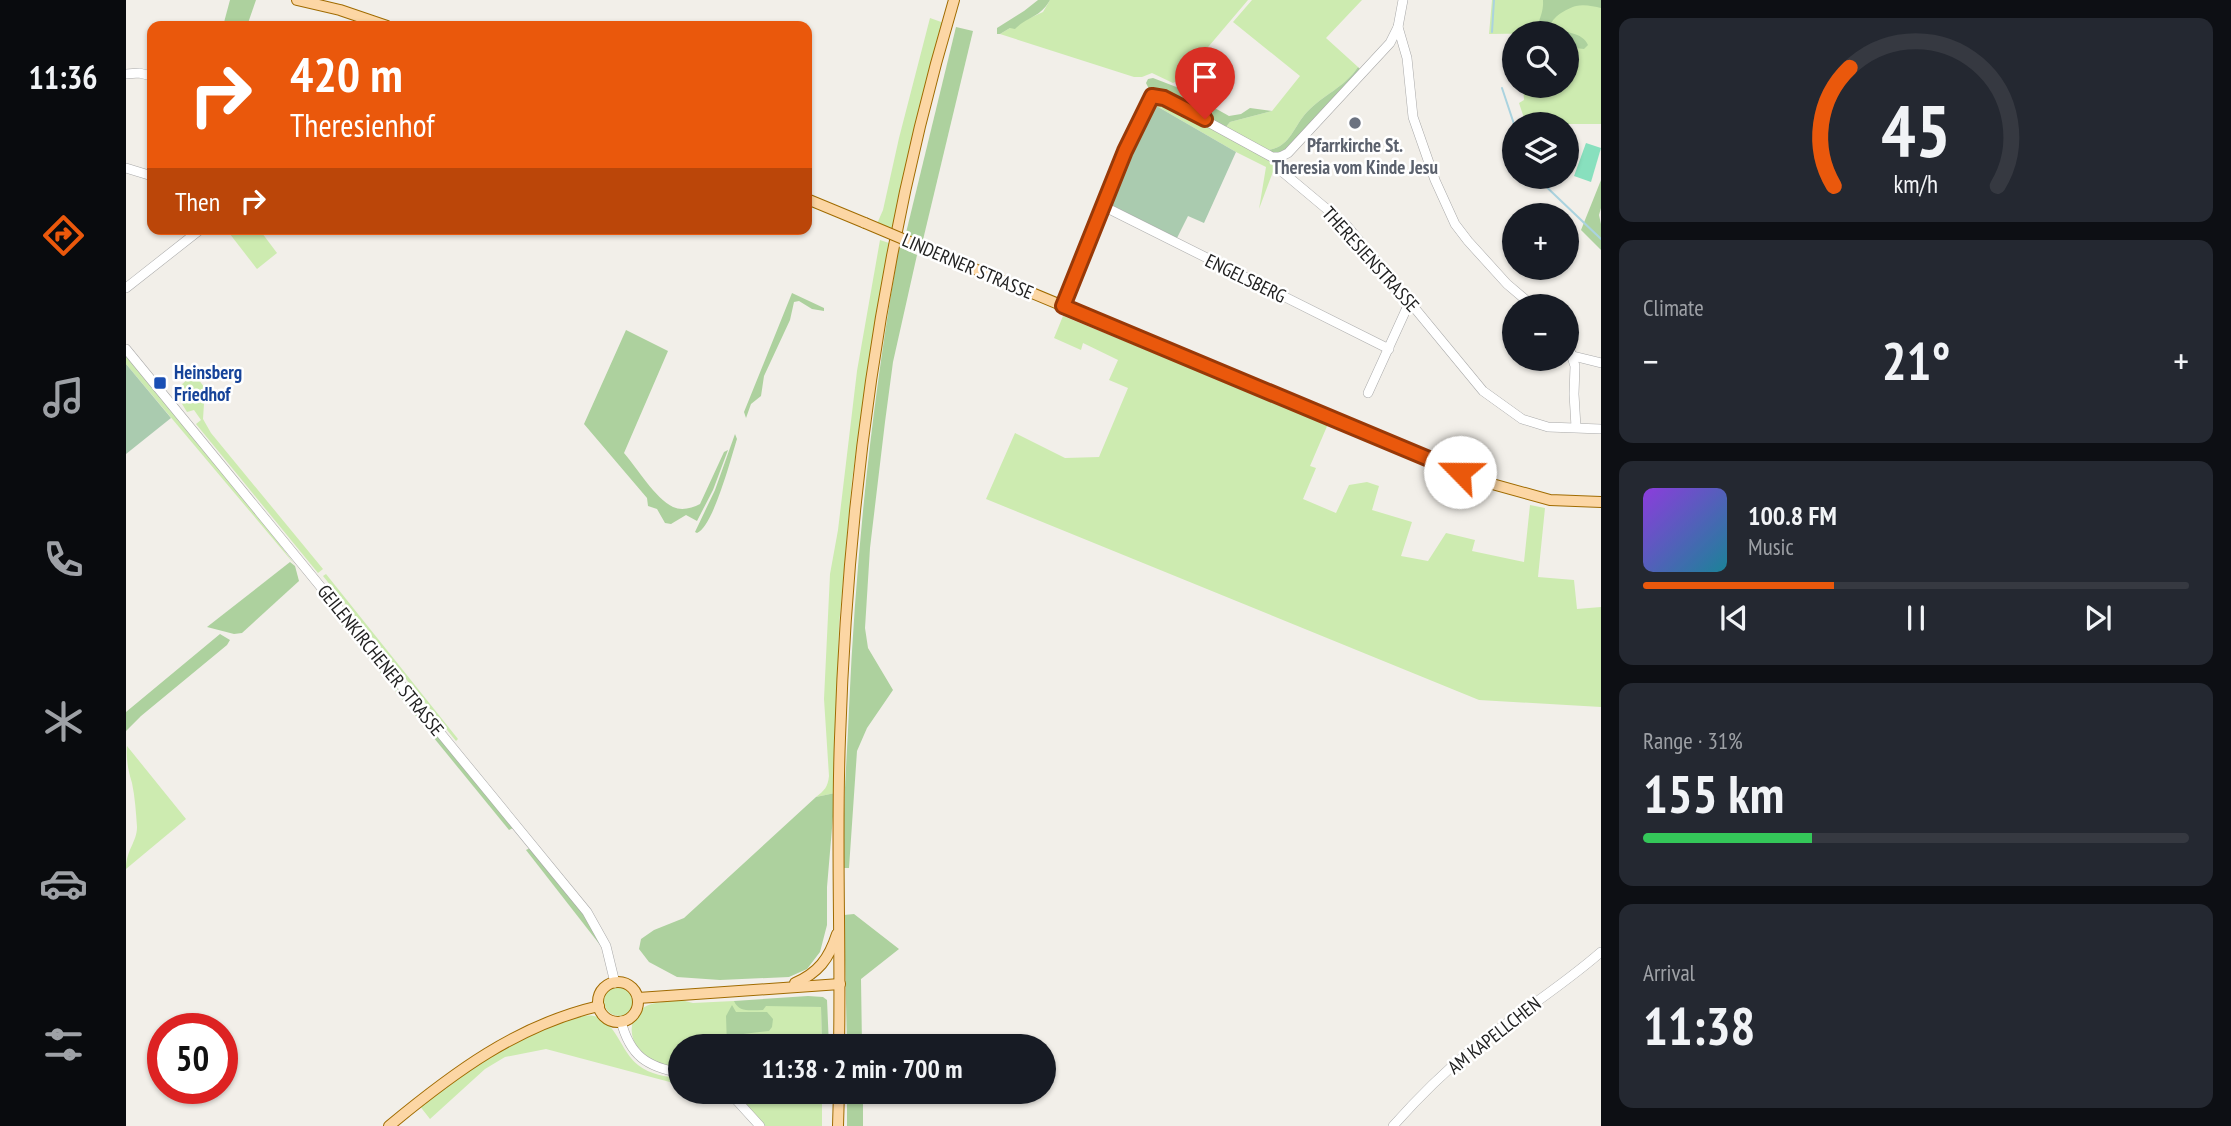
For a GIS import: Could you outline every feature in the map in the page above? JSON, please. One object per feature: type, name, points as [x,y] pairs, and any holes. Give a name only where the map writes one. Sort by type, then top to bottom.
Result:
[{"type":"main road","points":[[297,0],[372,21]]},
{"type":"main road","points":[[839,1034],[838,813],[844,640],[851,550],[867,407],[886,283],[914,154],[954,0]]},
{"type":"main road","name":"LINDERNER STRASSE","points":[[812,201],[1492,485],[1550,500],[1601,502]]},
{"type":"main road","points":[[787,986],[819,970],[828,958],[839,925]]},
{"type":"main road","points":[[615,982],[631,987],[638,998],[634,1014],[621,1021],[608,1019],[599,1006],[601,992],[615,982]]},
{"type":"main road","points":[[638,998],[841,984]]},
{"type":"main road","points":[[390,1126],[460,1070],[507,1040],[568,1014],[599,1006]]},
{"type":"main road","points":[[838,1126],[839,1104]]},
{"type":"street","points":[[1063,306],[1125,151],[1152,96],[1164,98],[1272,157],[1280,157],[1288,153],[1390,43],[1398,27],[1403,0]]},
{"type":"street","points":[[1398,27],[1406,58],[1413,117],[1444,202],[1468,241],[1518,294]]},
{"type":"street","points":[[126,74],[147,75]]},
{"type":"street","name":"THERESIENSTRASSE","points":[[1280,157],[1279,169],[1346,226],[1483,391],[1522,419],[1548,427],[1601,429]]},
{"type":"street","points":[[126,169],[147,175]]},
{"type":"street","name":"ENGELSBERG","points":[[1103,206],[1389,349]]},
{"type":"street","points":[[126,288],[193,235]]},
{"type":"street","points":[[1368,393],[1409,301]]},
{"type":"street","name":"GEILENKIRCHENER STRASSE","points":[[126,349],[582,906],[606,946],[615,982]]},
{"type":"street","points":[[1579,358],[1601,363]]},
{"type":"street","points":[[1575,371],[1576,427]]},
{"type":"street","name":"AM KAPELLCHEN","points":[[1393,1126],[1441,1076],[1601,952]]},
{"type":"street","points":[[621,1021],[626,1038],[643,1060],[668,1071]]},
{"type":"street","points":[[740,1104],[760,1126]]},
{"type":"green space","points":[[230,0],[256,0],[249,21],[224,21]]},
{"type":"green space","points":[[1038,0],[1050,0],[1038,14],[1015,29],[1010,28],[997,34],[997,28]]},
{"type":"green space","points":[[1050,0],[1248,0],[1181,79],[1173,83],[1152,73],[1134,77],[1000,34],[1043,12]]},
{"type":"green space","points":[[1252,0],[1362,0],[1326,38],[1358,67],[1347,80],[1307,112],[1287,140],[1269,150],[1225,128],[1230,122],[1272,111],[1300,76],[1233,22]]},
{"type":"green space","points":[[1492,0],[1601,0],[1601,124],[1579,124],[1579,112],[1522,112],[1519,103],[1524,98],[1579,98],[1579,21],[1502,21],[1502,34],[1489,34]]},
{"type":"green space","points":[[1543,0],[1601,0],[1601,8],[1576,6],[1552,21],[1540,21]]},
{"type":"green space","points":[[930,18],[944,23],[894,233],[876,226],[883,210]]},
{"type":"green space","points":[[956,27],[973,31],[922,244],[905,237]]},
{"type":"green space","points":[[1579,36],[1588,45],[1584,49],[1579,48]]},
{"type":"green space","points":[[1358,67],[1362,71],[1286,152],[1272,155],[1269,150],[1287,140],[1307,112],[1347,80]]},
{"type":"green space","points":[[1153,78],[1179,88],[1229,116],[1241,114],[1250,108],[1272,111],[1230,122],[1225,128],[1176,98],[1150,91],[1146,83]]},
{"type":"green space","points":[[1156,100],[1165,101],[1267,158],[1273,164],[1274,169],[1259,209],[1266,167],[1153,104]]},
{"type":"green space","points":[[1153,104],[1236,152],[1204,223],[1188,216],[1175,242],[1105,206]]},
{"type":"green space","points":[[1586,143],[1601,148],[1591,182],[1579,178],[1579,162]]},
{"type":"green space","points":[[1601,180],[1599,215],[1601,250],[1581,230]]},
{"type":"green space","points":[[231,235],[264,235],[277,253],[257,269]]},
{"type":"green space","points":[[880,240],[892,244],[874,327],[852,480],[839,626],[835,793],[816,797],[825,788],[829,776],[824,699],[830,574],[838,530],[857,371]]},
{"type":"green space","points":[[899,247],[917,255],[893,362],[870,548],[865,628],[868,648],[893,690],[867,728],[857,751],[849,868],[844,868],[849,708],[861,534],[873,419]]},
{"type":"green space","points":[[792,293],[824,308],[824,311],[812,309],[799,301],[794,302],[790,320],[764,376],[761,396],[751,404],[746,418],[744,412]]},
{"type":"green space","points":[[1063,316],[1328,424],[1310,466],[1316,468],[1303,499],[1336,513],[1349,485],[1367,482],[1379,486],[1372,510],[1412,522],[1401,556],[1428,561],[1446,533],[1475,540],[1472,551],[1524,562],[1530,505],[1545,508],[1538,577],[1574,580],[1577,609],[1601,607],[1601,707],[1479,700],[986,499],[1015,433],[1065,458],[1099,457],[1128,388],[1109,380],[1118,360],[1083,343],[1081,350],[1054,338]]},
{"type":"green space","points":[[626,330],[668,351],[624,453],[653,490],[666,503],[676,508],[700,504],[724,452],[728,450],[713,490],[697,521],[686,515],[671,524],[665,523],[657,509],[648,506],[647,498],[584,424]]},
{"type":"green space","points":[[126,355],[278,542],[295,565],[126,364]]},
{"type":"green space","points":[[126,364],[171,418],[126,454]]},
{"type":"green space","points":[[194,374],[205,388],[203,419],[211,433],[323,569],[318,573],[196,424],[201,420],[194,410],[187,412],[174,391]]},
{"type":"green space","points":[[735,434],[737,439],[715,506],[703,528],[697,533],[695,532],[715,490]]},
{"type":"green space","points":[[290,562],[295,566],[299,581],[242,633],[234,634],[207,627]]},
{"type":"green space","points":[[326,574],[458,739],[456,741],[323,576]]},
{"type":"green space","points":[[340,616],[513,828],[509,830],[336,618]]},
{"type":"green space","points":[[220,634],[230,640],[227,645],[126,731],[126,712]]},
{"type":"green space","points":[[127,746],[186,819],[126,869],[137,827]]},
{"type":"green space","points":[[835,793],[827,887],[827,925],[820,952],[807,969],[789,977],[720,980],[677,977],[649,962],[639,949],[641,939],[654,930],[684,918],[816,797]]},
{"type":"green space","points":[[530,848],[586,916],[604,950],[526,850]]},
{"type":"green space","points":[[854,914],[899,949],[861,979],[862,1034],[847,1034],[844,915]]},
{"type":"green space","points":[[619,986],[630,990],[634,1001],[630,1012],[619,1016],[608,1012],[604,1001],[608,990]]},
{"type":"green space","points":[[823,997],[827,1000],[828,1034],[822,1034],[821,1007],[766,1006],[763,1010],[750,1010],[742,1009],[734,1001]]},
{"type":"green space","points":[[681,1000],[693,1003],[734,1001],[821,1007],[822,1034],[668,1034],[667,1066],[656,1063],[640,1052],[633,1037],[633,1022],[637,1015],[643,1008],[656,1003]]},
{"type":"green space","points":[[732,1005],[736,1012],[767,1012],[773,1019],[772,1027],[769,1031],[727,1034],[726,1016]]},
{"type":"green space","points":[[577,1016],[602,1019],[638,1065],[653,1073],[668,1076],[668,1082],[546,1049],[505,1057],[485,1069],[430,1119],[419,1105],[470,1068],[532,1034]]},
{"type":"green space","points":[[745,1104],[822,1104],[822,1126],[762,1126]]},
{"type":"green space","points":[[847,1104],[863,1104],[863,1126],[847,1126]]},
{"type":"waterway","points":[[1492,32],[1494,0]]},
{"type":"waterway","points":[[1505,98],[1510,112]]},
{"type":"waterway","points":[[1549,189],[1601,239]]},
{"type":"place","name":"Pfarrkirche St. Theresia vom Kinde Jesu","points":[[1355,123]]},
{"type":"place","name":"Heinsberg Friedhof","points":[[160,383]]},
{"type":"route","points":[[1205,119],[1164,98],[1152,96],[1125,151],[1063,306],[1460,472]]}]
